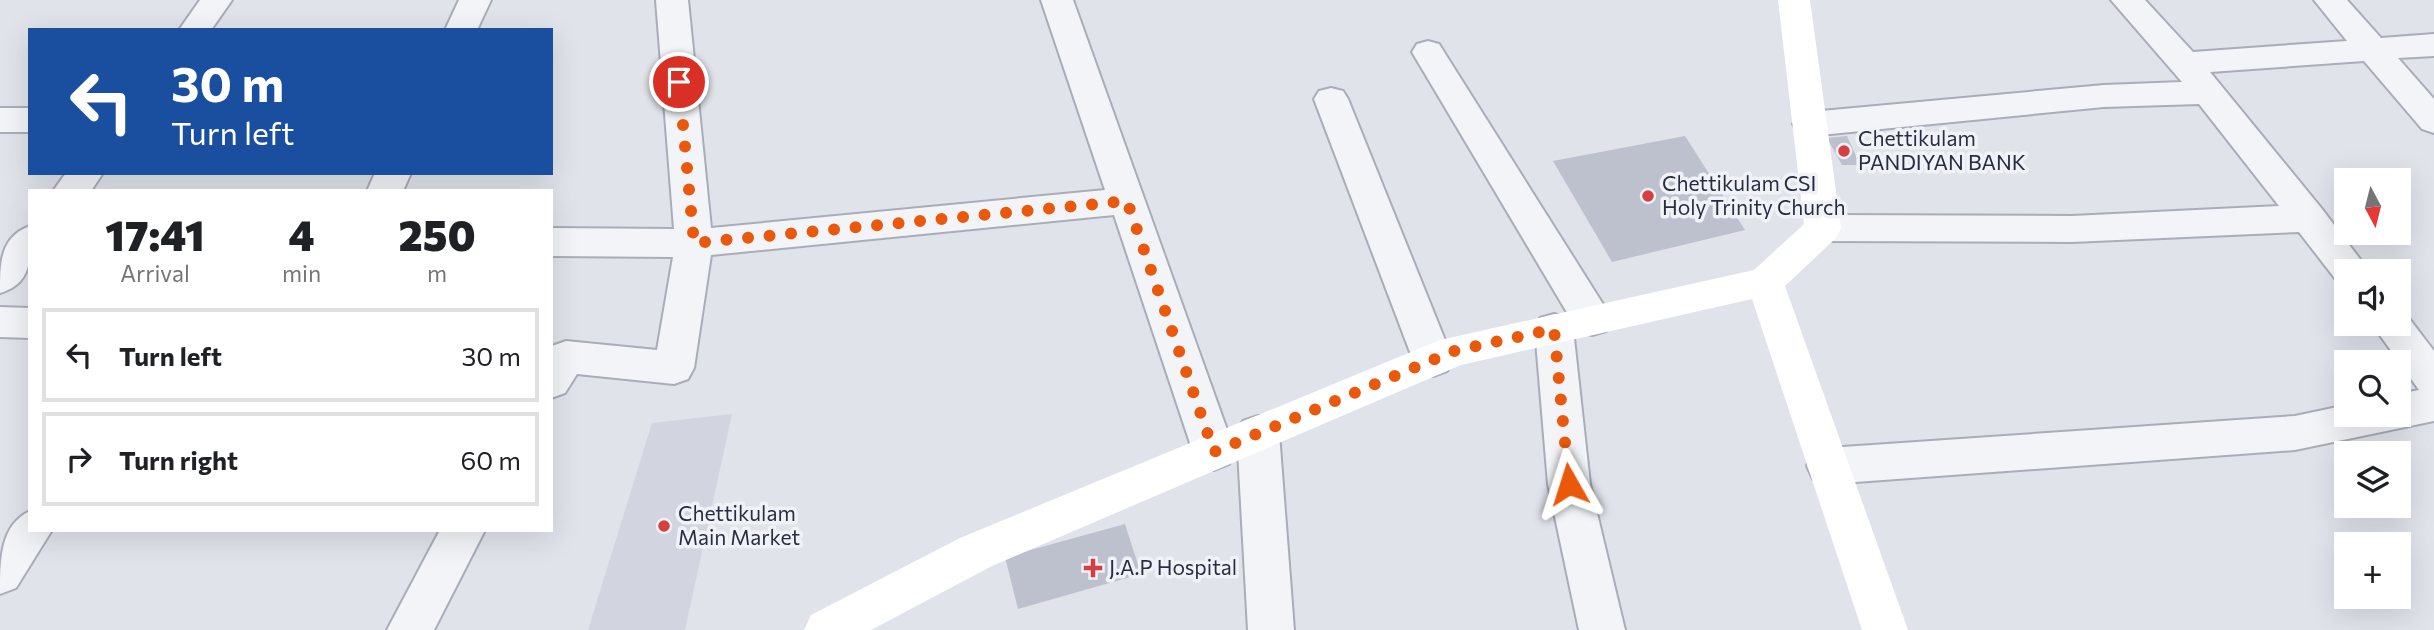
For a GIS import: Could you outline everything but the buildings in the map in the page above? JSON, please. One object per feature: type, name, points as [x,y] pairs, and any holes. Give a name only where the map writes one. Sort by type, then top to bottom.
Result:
[{"type":"street","points":[[196,28],[216,0]]},
{"type":"street","points":[[462,28],[475,0]]},
{"type":"street","points":[[553,379],[566,357],[674,368],[694,243],[671,0]]},
{"type":"street","points":[[1057,0],[1214,452]]},
{"type":"street","points":[[1794,0],[1824,228]]},
{"type":"street","points":[[2127,0],[2185,63],[2341,259]]},
{"type":"street","points":[[2330,0],[2434,121]]},
{"type":"street","points":[[2185,63],[2434,45]]},
{"type":"street","points":[[1428,52],[1573,325],[1569,484],[1602,630]]},
{"type":"street","points":[[1810,124],[2104,96],[2208,92]]},
{"type":"street","points":[[1331,99],[1433,360]]},
{"type":"street","points":[[0,120],[28,120]]},
{"type":"street","points":[[73,189],[84,175]]},
{"type":"street","points":[[553,242],[694,243],[1127,201]]},
{"type":"street","points":[[827,630],[976,552],[1454,351],[1765,282],[1824,228],[2072,229],[2309,218]]},
{"type":"street","points":[[0,279],[28,243]]},
{"type":"street","points":[[1765,282],[1885,630]]},
{"type":"street","points":[[0,322],[28,323]]},
{"type":"street","points":[[2399,336],[2434,380]]},
{"type":"street","points":[[2411,409],[2434,404]]},
{"type":"street","points":[[1828,466],[2295,433],[2334,425]]},
{"type":"street","points":[[1258,433],[1271,630]]},
{"type":"street","points":[[0,574],[29,532]]},
{"type":"street","points":[[410,630],[462,532]]},
{"type":"shaded area","name":"Chettikulam Main Market","points":[[732,414],[685,630],[588,630],[652,423]]},
{"type":"place","name":"Chettikulam PANDIYAN BANK","points":[[1844,151]]},
{"type":"place","name":"Chettikulam CSI Holy Trinity Church","points":[[1648,196]]},
{"type":"place","name":"Chettikulam Main Market","points":[[664,526]]},
{"type":"place","name":"J.A.P Hospital","points":[[1093,568]]},
{"type":"route","points":[[679,82],[694,243],[1127,201],[1214,452],[1454,351],[1554,329],[1569,484]]}]
